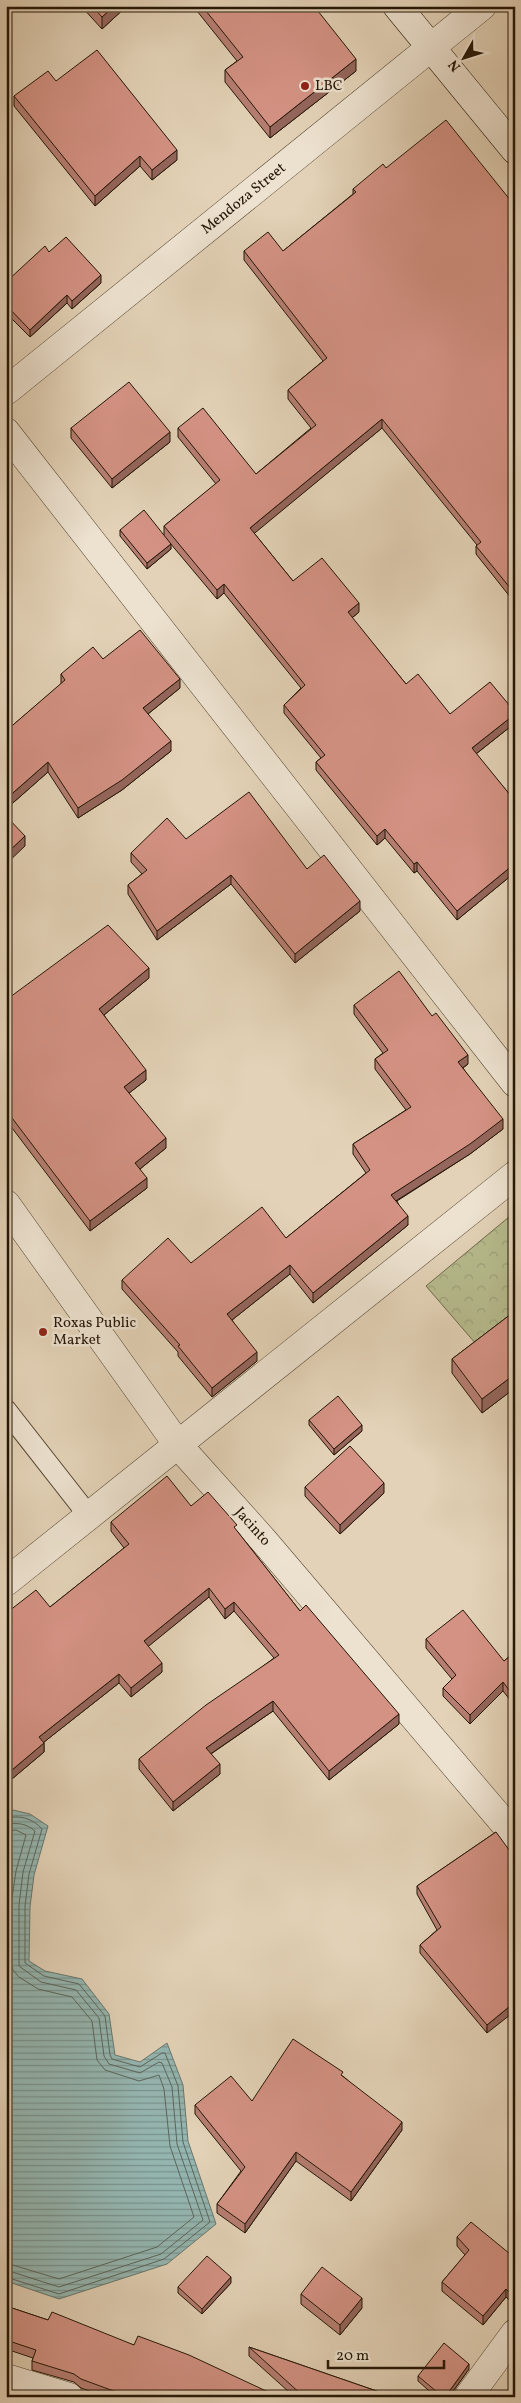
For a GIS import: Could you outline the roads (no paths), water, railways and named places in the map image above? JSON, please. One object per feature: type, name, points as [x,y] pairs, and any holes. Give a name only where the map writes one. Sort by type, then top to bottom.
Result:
[{"type":"street","points":[[397,6],[515,150]]},
{"type":"street","name":"Mendoza Street","points":[[6,391],[482,6]]},
{"type":"street","points":[[6,432],[515,1083]]},
{"type":"street","points":[[6,1582],[515,1175]]},
{"type":"street","name":"Jacinto","points":[[6,1204],[178,1445],[264,1541],[515,1836]]},
{"type":"street","points":[[468,2397],[515,2333]]},
{"type":"street","points":[[6,2378],[69,2397]]},
{"type":"lane","points":[[6,1410],[89,1516]]},
{"type":"water","points":[[13,1810],[30,1814],[48,1826],[34,1875],[30,1907],[29,1961],[45,1971],[82,1979],[109,2014],[115,2055],[140,2062],[167,2043],[183,2085],[188,2141],[216,2224],[167,2264],[59,2299],[6,2281],[6,1814]]},
{"type":"place","name":"LBC","points":[[305,86]]},
{"type":"place","name":"Roxas Public Market","points":[[43,1332]]}]
